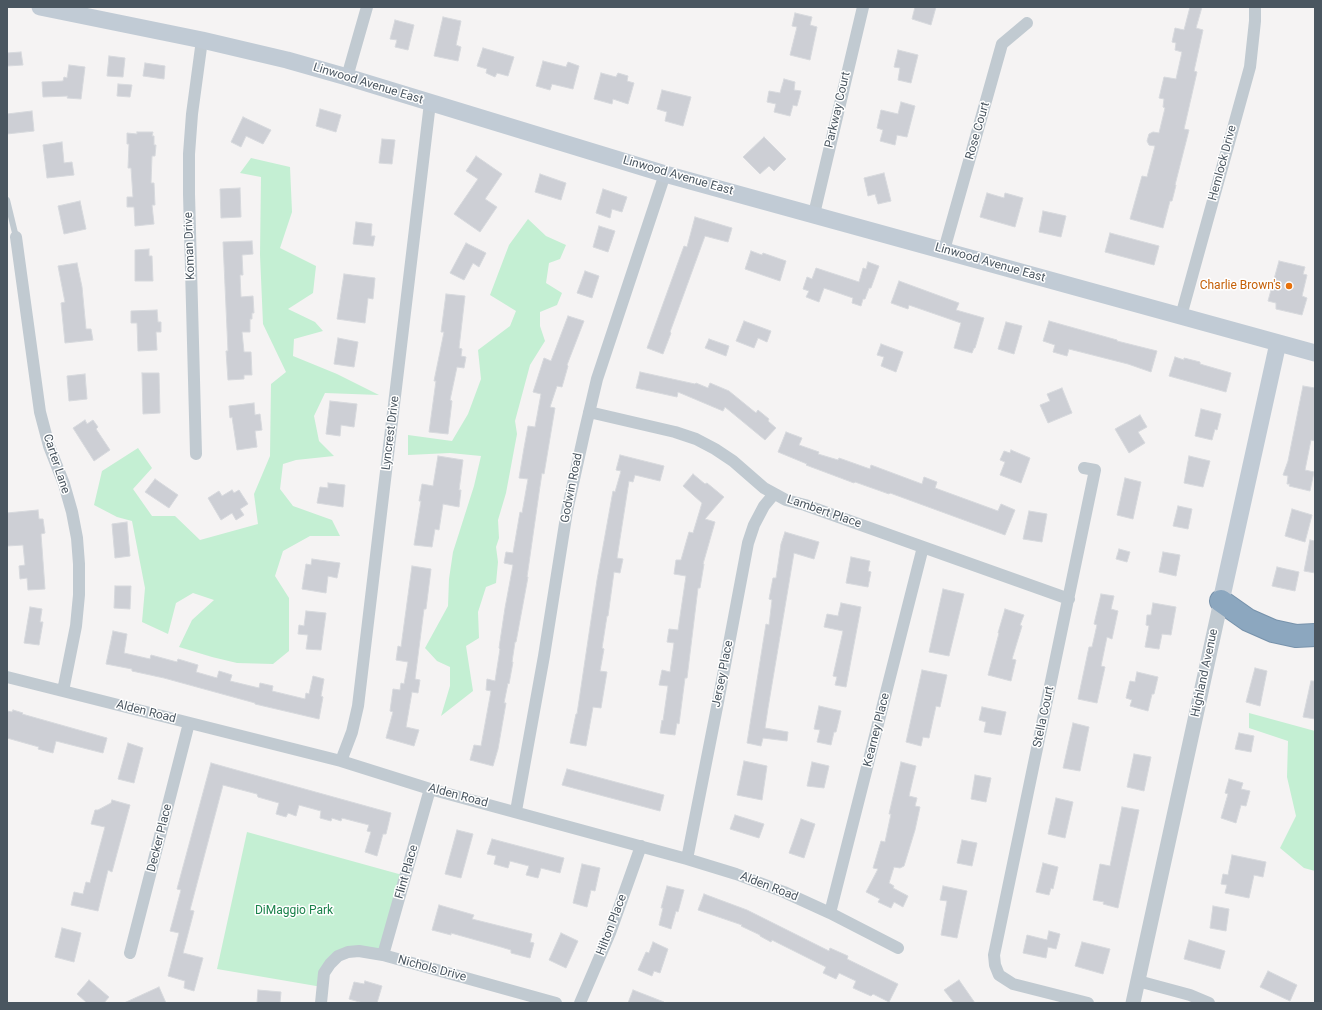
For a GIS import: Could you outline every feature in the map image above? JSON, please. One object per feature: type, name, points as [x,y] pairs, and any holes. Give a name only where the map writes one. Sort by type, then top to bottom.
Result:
[{"type":"highway","points":[[1221,600],[1248,620],[1272,631],[1296,636],[1315,635]]},
{"type":"main road","name":"Linwood Avenue East","points":[[40,7],[263,54],[347,77],[665,174],[1315,353]]},
{"type":"main road","name":"Highland Avenue","points":[[1221,600],[1278,343]]},
{"type":"street","points":[[347,77],[367,7]]},
{"type":"street","name":"Parkway Court","points":[[814,214],[863,7]]},
{"type":"street","name":"Hemlock Drive","points":[[1181,316],[1250,67],[1255,7]]},
{"type":"street","name":"Rose Court","points":[[944,250],[1002,44],[1027,23]]},
{"type":"street","name":"Koman Drive","points":[[196,454],[189,154],[192,114],[202,40]]},
{"type":"street","name":"Lyncrest Drive","points":[[341,761],[352,732],[358,706],[430,103]]},
{"type":"street","name":"Godwin Road","points":[[516,811],[544,656],[567,511],[589,412],[598,379],[665,174]]},
{"type":"street","name":"Carter Lane","points":[[16,237],[40,412],[50,446],[64,484],[77,538],[79,595],[76,626],[63,691]]},
{"type":"street","name":"Lambert Place","points":[[589,412],[675,432],[696,439],[733,461],[764,488],[786,500],[805,505],[1068,599]]},
{"type":"street","name":"Stella Court","points":[[1084,468],[1094,470],[994,956],[998,974],[1013,984],[1088,1003]]},
{"type":"street","name":"Jersey Place","points":[[687,859],[748,544],[754,525],[764,506],[774,494]]},
{"type":"street","name":"Kearney Place","points":[[830,913],[923,547]]},
{"type":"street","name":"Highland Avenue","points":[[1133,1003],[1221,600]]},
{"type":"street","name":"Alden Road","points":[[7,677],[341,761],[430,789],[516,811],[687,859],[736,874],[784,892],[830,913],[898,948]]},
{"type":"street","name":"Decker Place","points":[[130,953],[189,723]]},
{"type":"street","name":"Flint Place","points":[[384,955],[430,789]]},
{"type":"street","name":"Hilton Place","points":[[580,1003],[610,933],[641,846]]},
{"type":"street","name":"Nichols Drive","points":[[321,1003],[324,973],[330,964],[338,956],[359,950],[384,955],[517,998],[556,1003]]},
{"type":"street","points":[[1138,981],[1170,989],[1208,1003]]},
{"type":"lane","points":[[7,200],[16,237]]},
{"type":"green space","points":[[251,158],[290,167],[292,212],[280,248],[316,266],[313,293],[288,309],[315,322],[323,331],[294,339],[293,356],[337,374],[379,395],[325,393],[314,416],[319,441],[334,456],[296,460],[283,464],[280,489],[293,506],[332,520],[340,536],[310,536],[283,551],[275,576],[289,598],[289,651],[273,664],[237,663],[179,647],[192,620],[214,600],[193,593],[176,603],[168,634],[142,622],[145,588],[132,521],[117,517],[94,505],[102,471],[138,448],[152,468],[133,489],[152,516],[175,516],[200,540],[258,524],[254,494],[270,456],[271,384],[286,372],[263,324],[260,255],[261,177],[240,173]]},
{"type":"green space","points":[[528,219],[546,236],[566,245],[560,259],[549,263],[546,283],[562,293],[557,305],[540,312],[540,326],[545,341],[530,365],[515,421],[517,434],[506,493],[498,520],[499,538],[496,547],[498,562],[496,583],[486,587],[478,612],[479,638],[466,646],[473,691],[441,716],[450,686],[450,667],[437,661],[425,648],[448,606],[449,579],[453,552],[474,486],[481,456],[450,453],[408,455],[408,435],[452,441],[468,414],[481,379],[478,350],[510,326],[516,311],[490,295],[509,245]]},
{"type":"green space","points":[[1249,713],[1315,731],[1315,871],[1304,868],[1280,848],[1296,816],[1287,777],[1288,741],[1249,728]]},
{"type":"green space","name":"DiMaggio Park","points":[[247,832],[406,876],[383,955],[338,956],[322,987],[217,969]]},
{"type":"building","points":[[915,7],[936,7],[931,25],[912,19]]},
{"type":"building","points":[[1190,7],[1202,7],[1196,28],[1203,30],[1194,71],[1197,72],[1184,129],[1189,130],[1172,201],[1170,201],[1163,228],[1130,219],[1142,176],[1147,177],[1155,146],[1149,145],[1147,141],[1149,134],[1153,132],[1159,133],[1165,108],[1163,107],[1164,99],[1159,98],[1164,77],[1176,79],[1182,52],[1175,50],[1176,43],[1172,42],[1175,28],[1184,30]]},
{"type":"building","points":[[795,13],[812,17],[810,25],[817,27],[810,60],[790,55],[797,27],[792,26]]},
{"type":"building","points":[[443,17],[461,21],[456,45],[461,47],[458,61],[434,56]]},
{"type":"building","points":[[395,20],[414,25],[408,50],[395,47],[397,40],[390,39]]},
{"type":"building","points":[[483,48],[514,57],[508,76],[497,73],[495,77],[486,73],[487,69],[477,66]]},
{"type":"building","points":[[898,50],[918,55],[911,83],[898,80],[900,68],[894,67]]},
{"type":"building","points":[[21,52],[23,65],[7,66],[7,53]]},
{"type":"building","points":[[109,56],[125,58],[123,77],[107,76]]},
{"type":"building","points":[[543,61],[566,67],[568,62],[579,66],[573,89],[552,84],[550,90],[536,86]]},
{"type":"building","points":[[145,63],[165,66],[164,79],[143,76]]},
{"type":"building","points":[[69,65],[85,67],[81,99],[67,98],[68,96],[43,97],[42,82],[63,81],[64,77],[67,78]]},
{"type":"building","points":[[601,73],[616,77],[618,73],[628,76],[627,81],[634,83],[628,104],[613,99],[612,104],[594,99]]},
{"type":"building","points":[[784,79],[795,82],[794,90],[801,91],[797,106],[793,105],[790,116],[774,112],[776,104],[767,102],[769,91],[780,93]]},
{"type":"building","points":[[118,84],[132,85],[130,97],[117,96]]},
{"type":"building","points":[[662,90],[691,97],[683,126],[665,121],[667,112],[657,109]]},
{"type":"building","points":[[901,102],[915,106],[907,137],[897,135],[895,145],[880,141],[883,130],[877,128],[881,110],[898,114]]},
{"type":"building","points":[[320,109],[341,115],[336,132],[316,126]]},
{"type":"building","points":[[32,111],[34,131],[7,134],[7,114]]},
{"type":"building","points":[[243,117],[271,130],[263,144],[246,136],[241,147],[231,142]]},
{"type":"building","points":[[137,132],[153,132],[152,136],[154,136],[154,145],[156,145],[155,156],[152,156],[151,183],[154,183],[155,205],[152,205],[154,224],[135,226],[134,207],[127,207],[127,197],[133,197],[131,168],[128,168],[129,144],[127,144],[127,133],[137,134]]},
{"type":"building","points":[[764,137],[786,159],[774,171],[769,166],[760,174],[743,157]]},
{"type":"building","points":[[382,139],[395,140],[392,164],[379,163]]},
{"type":"building","points":[[62,142],[64,163],[72,162],[74,175],[47,178],[43,145]]},
{"type":"building","points":[[476,156],[502,174],[485,199],[497,207],[480,232],[454,214],[478,179],[466,171]]},
{"type":"building","points":[[884,173],[891,201],[878,204],[875,194],[868,196],[864,178]]},
{"type":"building","points":[[540,174],[566,183],[561,200],[535,192]]},
{"type":"building","points":[[240,188],[241,217],[221,218],[220,189]]},
{"type":"building","points":[[603,189],[627,197],[622,212],[612,209],[610,218],[596,213]]},
{"type":"building","points":[[987,193],[1004,198],[1005,193],[1023,198],[1015,227],[980,217]]},
{"type":"building","points":[[80,201],[86,229],[64,234],[58,206]]},
{"type":"building","points":[[1043,211],[1066,216],[1061,237],[1039,232]]},
{"type":"building","points":[[695,217],[732,228],[728,242],[705,236],[663,354],[647,348],[684,246],[687,247]]},
{"type":"building","points":[[356,222],[372,224],[371,236],[375,236],[373,246],[353,244]]},
{"type":"building","points":[[599,226],[615,231],[608,252],[593,247]]},
{"type":"building","points":[[1110,233],[1159,246],[1154,265],[1105,252]]},
{"type":"building","points":[[252,241],[253,254],[242,255],[243,275],[240,275],[241,297],[253,296],[254,313],[252,313],[252,319],[250,319],[250,332],[242,332],[244,352],[251,352],[252,375],[244,375],[244,379],[228,380],[223,242]]},
{"type":"building","points":[[466,243],[486,253],[479,267],[473,263],[464,280],[450,273]]},
{"type":"building","points":[[149,249],[149,256],[152,256],[153,281],[135,281],[135,250]]},
{"type":"building","points":[[751,251],[762,255],[763,253],[786,261],[780,281],[745,269]]},
{"type":"building","name":"Charlie Brown's","points":[[1279,261],[1305,267],[1303,274],[1307,275],[1302,296],[1307,298],[1302,315],[1276,309],[1276,303],[1268,301]]},
{"type":"building","points":[[868,262],[879,266],[871,288],[869,288],[861,306],[852,303],[853,298],[824,288],[819,302],[806,297],[809,291],[803,289],[807,277],[812,279],[816,268],[859,282],[863,268],[866,269]]},
{"type":"building","points":[[77,263],[82,287],[86,329],[91,329],[93,340],[65,343],[61,303],[65,302],[58,266]]},
{"type":"building","points":[[585,271],[599,276],[592,298],[577,293]]},
{"type":"building","points":[[344,274],[375,278],[373,299],[368,298],[365,323],[337,319]]},
{"type":"building","points":[[899,281],[959,303],[956,310],[984,318],[975,348],[972,353],[954,348],[961,323],[909,305],[908,309],[891,303]]},
{"type":"building","points":[[446,294],[465,296],[459,348],[462,349],[461,356],[466,357],[464,368],[457,367],[450,400],[452,401],[448,434],[429,432],[436,381],[434,381],[444,332],[441,332]]},
{"type":"building","points":[[157,310],[158,322],[161,322],[161,332],[156,332],[157,350],[138,351],[137,323],[131,323],[131,311]]},
{"type":"building","points":[[568,316],[584,321],[567,365],[562,387],[557,386],[550,407],[555,408],[544,474],[542,473],[528,577],[515,642],[509,684],[508,683],[504,703],[506,703],[498,749],[493,766],[470,760],[474,745],[481,746],[491,691],[486,690],[487,679],[495,681],[505,608],[513,565],[504,563],[506,552],[513,553],[520,512],[522,513],[528,479],[519,478],[528,426],[535,427],[541,394],[533,392],[544,358],[551,361]]},
{"type":"building","points":[[744,321],[771,331],[767,342],[758,338],[754,348],[736,341]]},
{"type":"building","points":[[1049,321],[1157,351],[1151,372],[1128,364],[1069,349],[1067,356],[1053,352],[1055,345],[1043,341]]},
{"type":"building","points":[[1006,322],[1022,326],[1014,354],[998,349]]},
{"type":"building","points":[[338,338],[358,342],[354,367],[334,364]]},
{"type":"building","points":[[709,339],[729,346],[726,356],[705,348]]},
{"type":"building","points":[[881,344],[903,352],[896,372],[881,366],[884,357],[877,355]]},
{"type":"building","points":[[1175,357],[1200,362],[1200,364],[1231,373],[1226,392],[1169,376]]},
{"type":"building","points":[[640,372],[696,383],[708,388],[710,383],[729,391],[756,413],[758,410],[769,419],[768,421],[776,428],[765,440],[725,407],[723,411],[678,392],[677,397],[636,388]]},
{"type":"building","points":[[142,373],[159,373],[160,413],[143,414]]},
{"type":"building","points":[[85,374],[87,399],[69,401],[67,376]]},
{"type":"building","points":[[1303,386],[1315,388],[1315,441],[1311,440],[1305,470],[1314,472],[1310,491],[1289,486],[1290,484],[1287,484],[1288,476],[1283,475],[1288,461]]},
{"type":"building","points":[[1062,388],[1072,413],[1048,423],[1040,405],[1050,401],[1047,394]]},
{"type":"building","points":[[330,401],[357,404],[354,427],[341,425],[340,436],[326,434]]},
{"type":"building","points":[[254,403],[255,415],[260,414],[262,430],[255,431],[257,447],[237,450],[229,406]]},
{"type":"building","points":[[1201,409],[1221,414],[1217,430],[1215,429],[1212,440],[1195,436]]},
{"type":"building","points":[[1140,415],[1147,427],[1138,432],[1145,443],[1129,453],[1115,429]]},
{"type":"building","points":[[85,420],[87,424],[93,420],[98,427],[96,429],[110,450],[94,461],[73,428]]},
{"type":"building","points":[[786,432],[802,438],[799,445],[819,452],[818,454],[838,460],[839,458],[870,469],[871,465],[922,484],[924,477],[937,482],[935,488],[998,511],[1001,504],[1015,510],[1005,535],[890,493],[889,494],[855,482],[854,483],[806,465],[807,464],[778,452]]},
{"type":"building","points":[[1011,450],[1030,458],[1021,483],[1000,475],[1005,462],[1000,460],[1004,451],[1010,453]]},
{"type":"building","points":[[620,455],[664,466],[660,481],[635,475],[633,482],[629,481],[617,558],[623,559],[620,573],[614,572],[602,648],[604,649],[600,671],[607,672],[601,708],[593,707],[586,746],[570,743],[577,714],[597,580],[613,491],[615,492],[621,471],[616,470]]},
{"type":"building","points":[[438,456],[463,460],[459,490],[461,490],[459,507],[443,504],[439,530],[435,529],[432,547],[414,545],[421,501],[419,501],[422,484],[433,486]]},
{"type":"building","points":[[1189,456],[1210,461],[1203,487],[1184,483]]},
{"type":"building","points":[[693,474],[724,497],[705,519],[715,522],[703,564],[700,588],[698,588],[687,678],[685,678],[679,724],[677,723],[675,735],[660,733],[668,686],[659,685],[662,670],[670,672],[674,643],[667,642],[669,629],[678,630],[686,576],[674,574],[676,560],[681,560],[689,532],[693,533],[702,503],[683,486]]},
{"type":"building","points":[[1125,478],[1141,482],[1133,519],[1117,515]]},
{"type":"building","points":[[155,479],[178,495],[169,508],[145,492]]},
{"type":"building","points":[[328,483],[345,485],[343,507],[317,503],[320,487],[328,488]]},
{"type":"building","points":[[232,490],[234,493],[239,490],[248,504],[240,509],[244,515],[236,520],[232,513],[221,520],[208,498],[219,491],[222,496]]},
{"type":"building","points":[[1178,506],[1192,509],[1188,529],[1173,526]]},
{"type":"building","points":[[1292,509],[1312,515],[1305,542],[1285,536]]},
{"type":"building","points":[[38,510],[39,519],[43,519],[45,533],[41,534],[45,589],[28,590],[27,578],[20,579],[19,566],[25,565],[23,545],[7,546],[7,513]]},
{"type":"building","points":[[1029,511],[1047,514],[1042,542],[1023,539]]},
{"type":"building","points":[[127,522],[130,556],[115,558],[112,524]]},
{"type":"building","points":[[785,532],[819,542],[814,559],[794,553],[768,708],[765,728],[788,732],[787,741],[763,738],[761,746],[747,743],[766,624],[769,625],[772,600],[769,599],[773,578],[776,578],[781,544]]},
{"type":"building","points":[[1310,540],[1315,541],[1315,573],[1304,571]]},
{"type":"building","points":[[1119,549],[1130,552],[1127,562],[1116,559]]},
{"type":"building","points":[[1163,552],[1180,555],[1176,576],[1159,572]]},
{"type":"building","points":[[851,557],[870,561],[868,571],[871,572],[868,587],[846,583]]},
{"type":"building","points":[[312,559],[340,563],[337,578],[328,576],[326,593],[302,589],[306,564],[311,565]]},
{"type":"building","points":[[412,566],[431,569],[415,679],[420,680],[418,693],[412,692],[406,727],[419,730],[414,746],[386,738],[393,712],[390,711],[393,689],[400,690],[401,683],[404,684],[408,662],[396,660],[398,646],[401,647]]},
{"type":"building","points":[[1277,567],[1299,572],[1295,591],[1272,586]]},
{"type":"building","points":[[115,586],[131,586],[130,609],[114,608]]},
{"type":"building","points":[[943,589],[964,594],[949,656],[929,652]]},
{"type":"building","points":[[1101,594],[1114,596],[1111,609],[1118,611],[1112,639],[1107,637],[1101,666],[1105,667],[1097,703],[1078,699],[1089,647],[1092,647],[1097,625],[1094,624]]},
{"type":"building","points":[[841,603],[861,607],[846,687],[835,685],[837,677],[833,676],[843,631],[824,627],[827,614],[838,616]]},
{"type":"building","points":[[1153,603],[1176,607],[1171,635],[1162,634],[1159,649],[1145,647],[1149,626],[1146,625],[1147,615],[1151,615]]},
{"type":"building","points":[[30,607],[42,609],[40,622],[43,622],[39,645],[24,643]]},
{"type":"building","points":[[1005,609],[1024,615],[1020,625],[1022,626],[1012,659],[1016,660],[1011,681],[988,675]]},
{"type":"building","points":[[306,611],[326,613],[321,650],[306,649],[308,635],[298,634],[299,625],[304,626]]},
{"type":"building","points":[[113,631],[127,634],[124,653],[150,659],[151,655],[177,662],[178,659],[198,665],[196,672],[217,678],[219,671],[232,675],[230,681],[259,688],[260,683],[273,686],[272,691],[305,699],[306,693],[309,694],[313,676],[324,679],[321,696],[323,697],[319,719],[255,704],[164,678],[132,671],[132,669],[106,664]]},
{"type":"building","points":[[1255,668],[1267,671],[1260,706],[1246,702]]},
{"type":"building","points":[[922,670],[947,675],[940,707],[936,706],[929,738],[923,737],[921,746],[906,742]]},
{"type":"building","points":[[1137,672],[1158,677],[1148,711],[1130,706],[1132,700],[1126,698],[1130,681],[1135,682]]},
{"type":"building","points":[[1311,681],[1315,681],[1315,719],[1303,717]]},
{"type":"building","points":[[819,706],[841,711],[831,745],[817,742],[820,730],[814,729]]},
{"type":"building","points":[[982,707],[1006,712],[1001,735],[984,732],[986,722],[979,720]]},
{"type":"building","points":[[13,710],[23,713],[22,714],[107,738],[103,753],[56,741],[53,753],[38,749],[39,747],[7,738],[7,711],[12,712]]},
{"type":"building","points":[[1073,723],[1089,727],[1080,771],[1063,768]]},
{"type":"building","points":[[1239,733],[1254,736],[1251,752],[1235,749]]},
{"type":"building","points":[[128,743],[143,748],[134,783],[118,779]]},
{"type":"building","points":[[1134,754],[1151,757],[1144,791],[1127,787]]},
{"type":"building","points":[[744,761],[767,766],[762,800],[737,795]]},
{"type":"building","points":[[812,762],[829,766],[824,788],[807,786]]},
{"type":"building","points":[[901,762],[916,766],[909,796],[917,798],[915,806],[920,807],[904,866],[900,868],[894,867],[889,883],[894,886],[893,888],[908,896],[903,907],[894,902],[891,908],[878,902],[880,899],[866,892],[878,869],[873,868],[881,841],[885,842],[891,814],[889,814]]},
{"type":"building","points":[[211,763],[391,813],[386,834],[383,834],[377,856],[365,852],[371,832],[367,831],[369,825],[342,818],[341,821],[332,818],[331,821],[320,818],[321,811],[299,805],[296,816],[288,813],[286,817],[276,814],[279,803],[258,797],[257,794],[223,785],[190,910],[194,911],[183,953],[203,958],[194,991],[184,988],[185,981],[168,976],[179,933],[170,931],[181,890],[177,889]]},
{"type":"building","points":[[567,769],[664,795],[660,811],[562,785]]},
{"type":"building","points":[[975,775],[991,778],[986,802],[971,799]]},
{"type":"building","points":[[1229,779],[1243,783],[1241,789],[1250,791],[1246,806],[1241,805],[1236,823],[1221,818],[1228,794],[1225,793]]},
{"type":"building","points":[[1056,798],[1073,802],[1065,838],[1048,834]]},
{"type":"building","points":[[112,800],[130,805],[112,872],[108,870],[98,911],[71,905],[74,892],[83,894],[86,882],[90,883],[105,827],[91,824],[95,810],[98,810],[111,803]]},
{"type":"building","points":[[1122,807],[1139,810],[1118,908],[1103,904],[1104,902],[1093,900],[1100,864],[1110,866]]},
{"type":"building","points":[[735,815],[764,824],[759,838],[730,829]]},
{"type":"building","points":[[801,819],[815,824],[804,858],[789,853]]},
{"type":"building","points":[[457,830],[473,834],[461,878],[445,874]]},
{"type":"building","points":[[492,839],[564,858],[560,873],[541,868],[538,878],[526,875],[529,866],[510,861],[508,868],[494,864],[496,856],[487,854]]},
{"type":"building","points":[[962,840],[977,843],[972,866],[957,863]]},
{"type":"building","points":[[1232,855],[1266,862],[1263,877],[1254,875],[1249,898],[1225,893],[1227,885],[1221,884],[1223,874],[1228,875]]},
{"type":"building","points":[[1043,863],[1058,867],[1053,889],[1051,888],[1049,895],[1036,892]]},
{"type":"building","points":[[582,864],[600,868],[595,891],[591,890],[587,907],[573,903]]},
{"type":"building","points":[[667,886],[684,890],[678,912],[676,911],[671,929],[659,925],[663,908],[661,908]]},
{"type":"building","points":[[943,886],[967,891],[957,938],[941,935],[947,901],[940,900]]},
{"type":"building","points":[[704,894],[747,910],[829,951],[830,948],[848,956],[847,959],[898,984],[889,1002],[873,994],[871,996],[853,988],[856,981],[839,973],[836,979],[823,973],[826,967],[772,940],[771,942],[741,926],[742,925],[698,910]]},
{"type":"building","points":[[439,905],[474,915],[472,919],[532,934],[530,942],[534,943],[530,958],[511,953],[511,950],[501,947],[451,933],[451,935],[432,930]]},
{"type":"building","points":[[1213,906],[1229,909],[1226,931],[1210,928]]},
{"type":"building","points":[[62,928],[81,933],[74,962],[55,957]]},
{"type":"building","points":[[1049,931],[1060,934],[1056,949],[1048,947],[1046,958],[1023,953],[1027,935],[1047,940]]},
{"type":"building","points":[[561,933],[578,941],[566,968],[549,960]]},
{"type":"building","points":[[1189,940],[1225,951],[1220,969],[1184,959]]},
{"type":"building","points":[[653,942],[668,949],[660,973],[654,971],[652,976],[638,970],[646,952],[649,953]]},
{"type":"building","points":[[1082,942],[1110,949],[1103,974],[1075,966]]},
{"type":"building","points":[[1268,971],[1297,985],[1290,1001],[1260,987]]},
{"type":"building","points":[[89,980],[109,997],[104,1003],[87,1003],[77,994]]},
{"type":"building","points":[[959,980],[975,1003],[954,1003],[944,990]]},
{"type":"building","points":[[365,981],[382,986],[377,1003],[363,1003],[349,999],[354,982],[364,984]]},
{"type":"building","points":[[159,987],[166,1003],[124,1003]]},
{"type":"building","points":[[258,990],[281,992],[280,1003],[257,1003]]},
{"type":"building","points":[[633,990],[664,1002],[664,1003],[628,1003]]},
{"type":"place","name":"Charlie Brown's","points":[[1289,286]]}]
